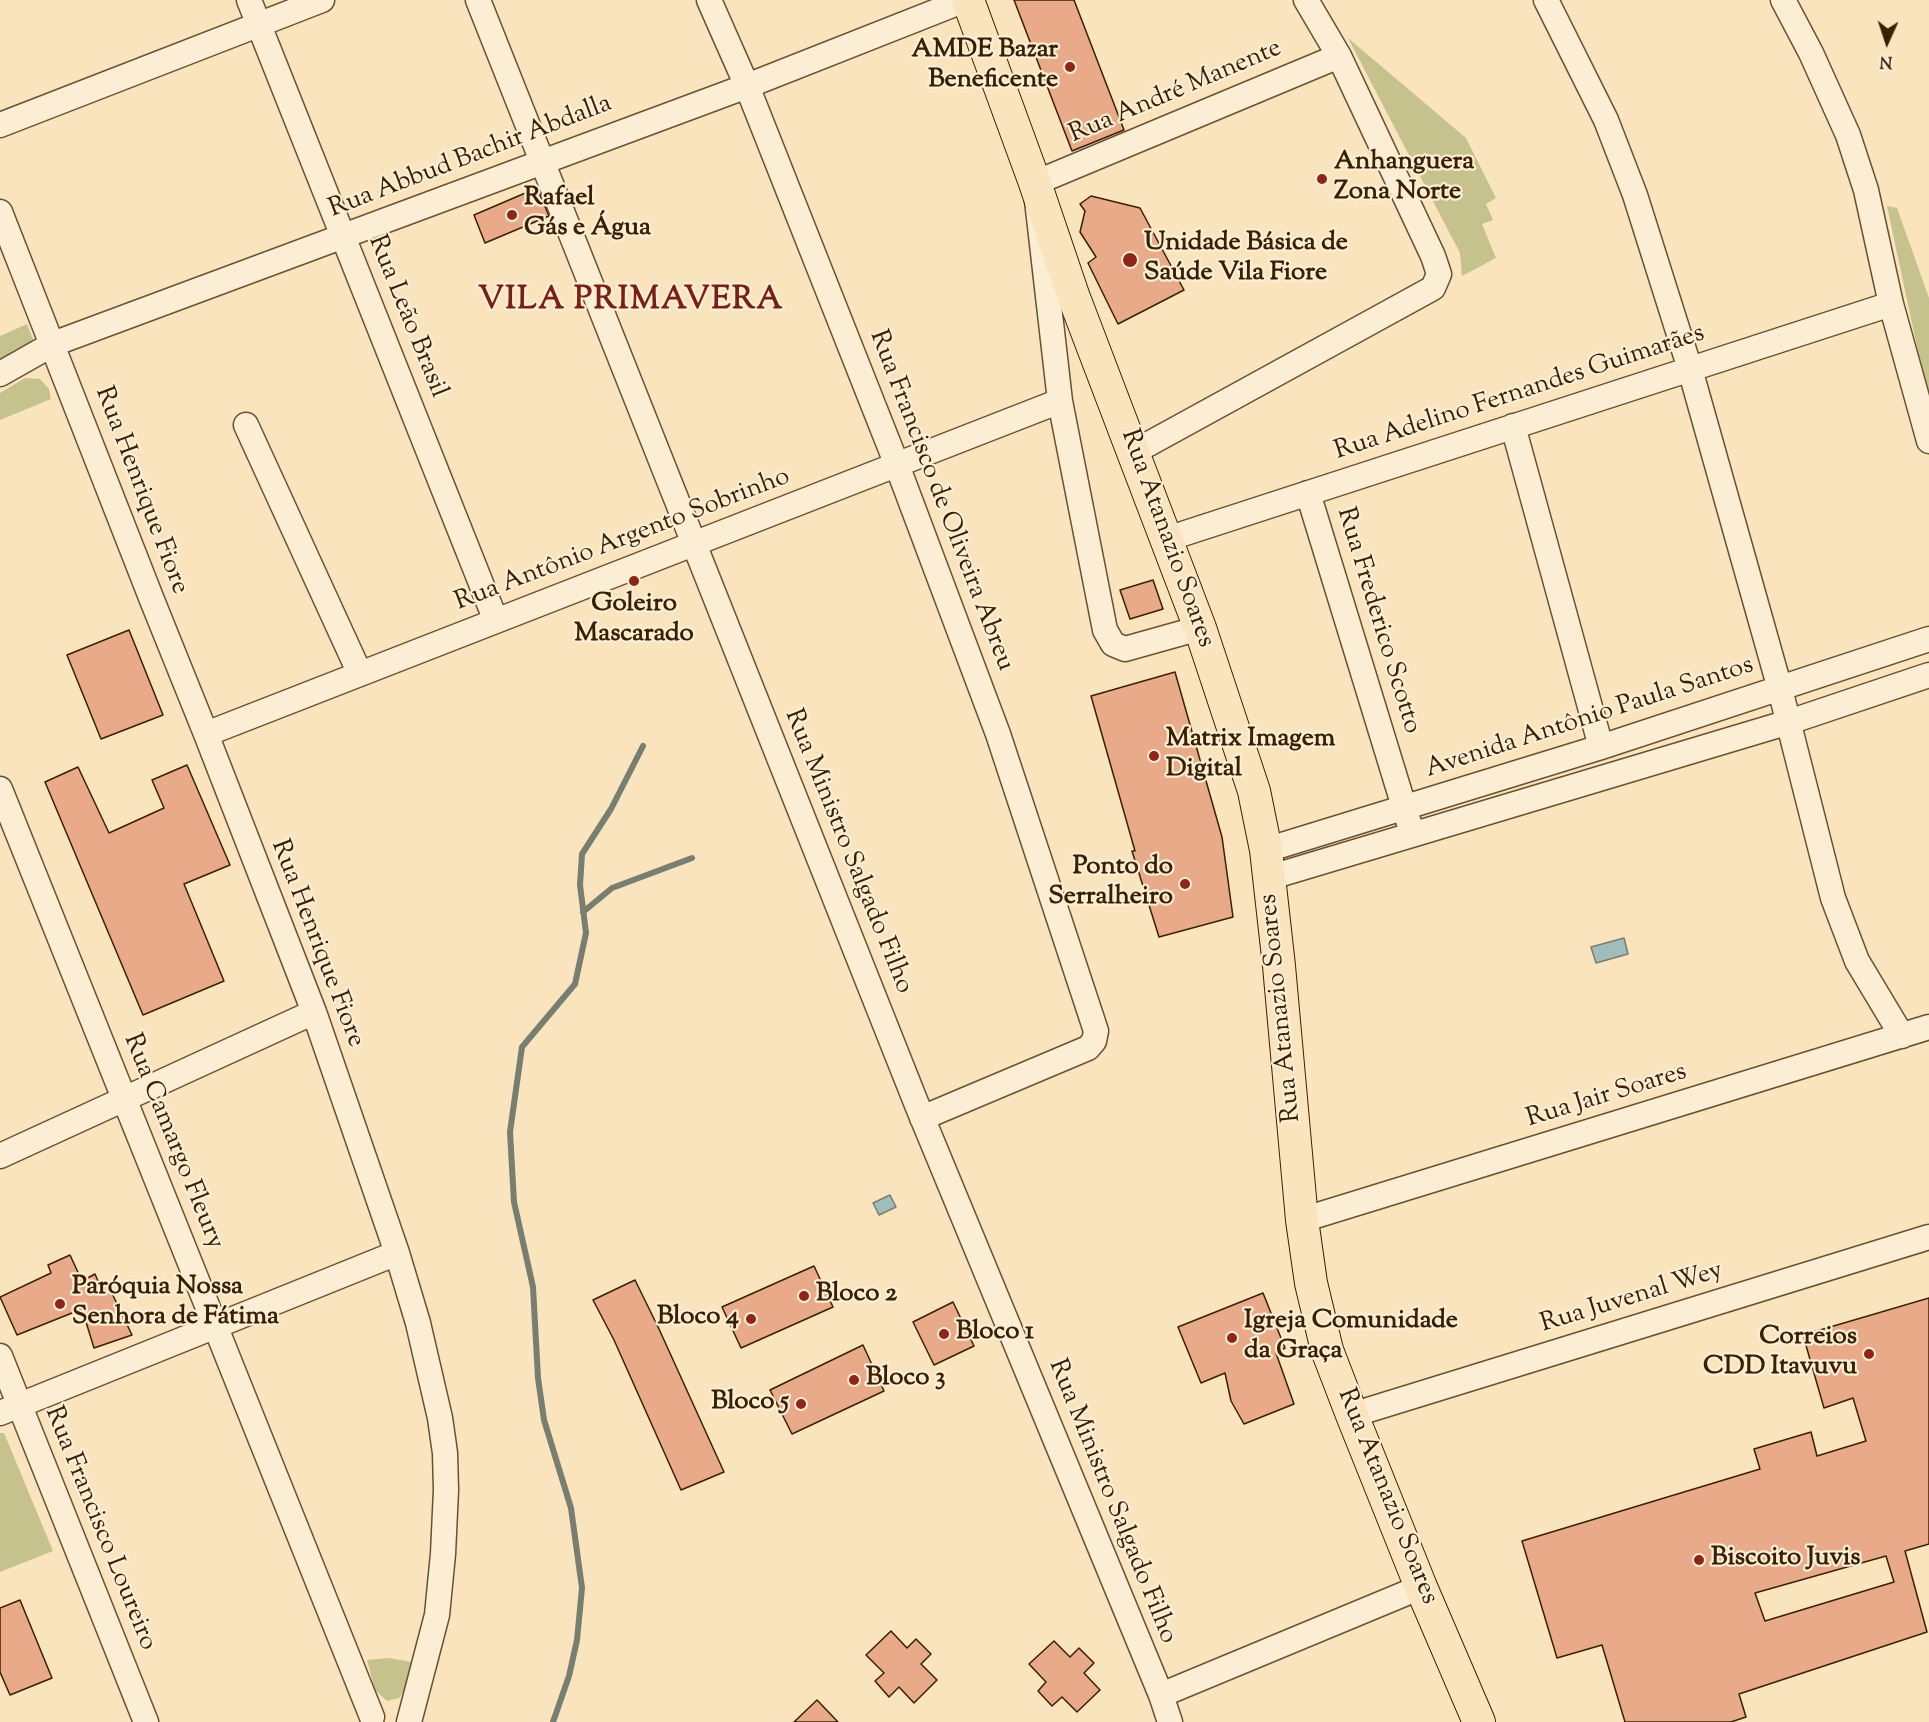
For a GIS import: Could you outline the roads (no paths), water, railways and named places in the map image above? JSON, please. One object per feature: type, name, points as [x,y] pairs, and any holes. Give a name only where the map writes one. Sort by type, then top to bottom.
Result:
[{"type":"main road","name":"Rua Atanazio Soares","points":[[966,0],[1035,183],[1060,299],[1134,452],[1200,628],[1254,791],[1267,864],[1279,966],[1302,1220],[1311,1283],[1324,1339],[1421,1587],[1479,1722]]},
{"type":"street","name":"Rua Leão Brasil","points":[[249,0],[496,621]]},
{"type":"street","points":[[0,125],[322,0]]},
{"type":"street","name":"Rua Ministro Salgado Filho","points":[[478,0],[922,1118],[1161,1695],[1170,1722]]},
{"type":"street","name":"Rua Francisco de Oliveira Abreu","points":[[709,0],[747,86],[897,465],[998,734],[1096,1031],[1094,1041],[1088,1048],[922,1118]]},
{"type":"street","name":"Rua Abbud Bachir Abdalla","points":[[0,374],[53,344],[747,86],[966,0]]},
{"type":"street","points":[[1134,452],[1433,288],[1439,274],[1339,56],[1306,0]]},
{"type":"street","points":[[1545,0],[1606,120],[1635,195],[1690,369],[1789,722],[1833,898],[1857,961],[1902,1036]]},
{"type":"street","points":[[1783,0],[1811,53],[1848,135],[1866,190],[1891,304],[1929,441]]},
{"type":"street","name":"Rua André Manente","points":[[1035,183],[1339,56]]},
{"type":"street","name":"Rua Henrique Fiore","points":[[0,212],[314,1012],[397,1253],[418,1323],[440,1418],[446,1481],[443,1554],[437,1615],[409,1722]]},
{"type":"street","points":[[1060,299],[1060,401],[1105,630],[1113,644],[1125,649],[1200,628]]},
{"type":"street","name":"Rua Adelino Fernandes Guimarães","points":[[1167,539],[1891,304]]},
{"type":"street","name":"Rua Antônio Argento Sobrinho","points":[[206,734],[1060,401]]},
{"type":"street","points":[[246,425],[360,674]]},
{"type":"street","points":[[1513,426],[1601,747]]},
{"type":"street","name":"Rua Frederico Scotto","points":[[1308,493],[1413,834]]},
{"type":"street","name":"Avenida Antônio Paula Santos","points":[[1267,864],[1404,808],[1601,747],[1929,639]]},
{"type":"street","points":[[1267,864],[1413,834],[1789,722],[1929,675]]},
{"type":"street","name":"Rua Camargo Fleury","points":[[0,789],[373,1720]]},
{"type":"street","points":[[0,1156],[314,1012]]},
{"type":"street","name":"Rua Jair Soares","points":[[1302,1220],[1929,1027]]},
{"type":"street","name":"Rua Juvenal Wey","points":[[1352,1415],[1929,1236]]},
{"type":"street","points":[[10,1409],[216,1328],[397,1253]]},
{"type":"street","name":"Rua Francisco Loureiro","points":[[0,1356],[10,1409],[146,1722]]},
{"type":"street","points":[[1161,1695],[1421,1587]]},
{"type":"water","points":[[1624,938],[1628,954],[1596,963],[1591,947]]},
{"type":"water","points":[[890,1195],[896,1207],[879,1215],[873,1203]]},
{"type":"waterway","points":[[553,1722],[569,1676],[577,1640],[582,1588],[571,1508],[544,1420],[538,1378],[533,1287],[514,1202],[510,1132],[522,1047],[575,984],[586,933],[580,885],[582,854],[611,809],[643,746]]},
{"type":"waterway","points":[[583,912],[612,888],[692,858]]},
{"type":"place","name":"AMDE Bazar Beneficente","points":[[1070,67]]},
{"type":"place","name":"Anhanguera Zona Norte","points":[[1322,179]]},
{"type":"place","name":"Rafael Gás e Água","points":[[512,215]]},
{"type":"place","name":"Unidade Básica de Saúde Vila Fiore","points":[[1130,260]]},
{"type":"place","name":"Goleiro Mascarado","points":[[634,581]]},
{"type":"place","name":"Matrix Imagem Digital","points":[[1154,756]]},
{"type":"place","name":"Ponto do Serralheiro","points":[[1185,884]]},
{"type":"place","name":"Bloco 2","points":[[804,1296]]},
{"type":"place","name":"Paróquia Nossa Senhora de Fátima","points":[[60,1304]]},
{"type":"place","name":"Bloco 4","points":[[751,1319]]},
{"type":"place","name":"Bloco 1","points":[[944,1334]]},
{"type":"place","name":"Igreja Comunidade da Graça","points":[[1232,1338]]},
{"type":"place","name":"Correios CDD Itavuvu","points":[[1869,1354]]},
{"type":"place","name":"Bloco 3","points":[[854,1380]]},
{"type":"place","name":"Bloco 5","points":[[801,1404]]},
{"type":"place","name":"Biscoito Juvis","points":[[1699,1560]]},
{"type":"district","name":"VILA PRIMAVERA","points":[[631,303]]}]
